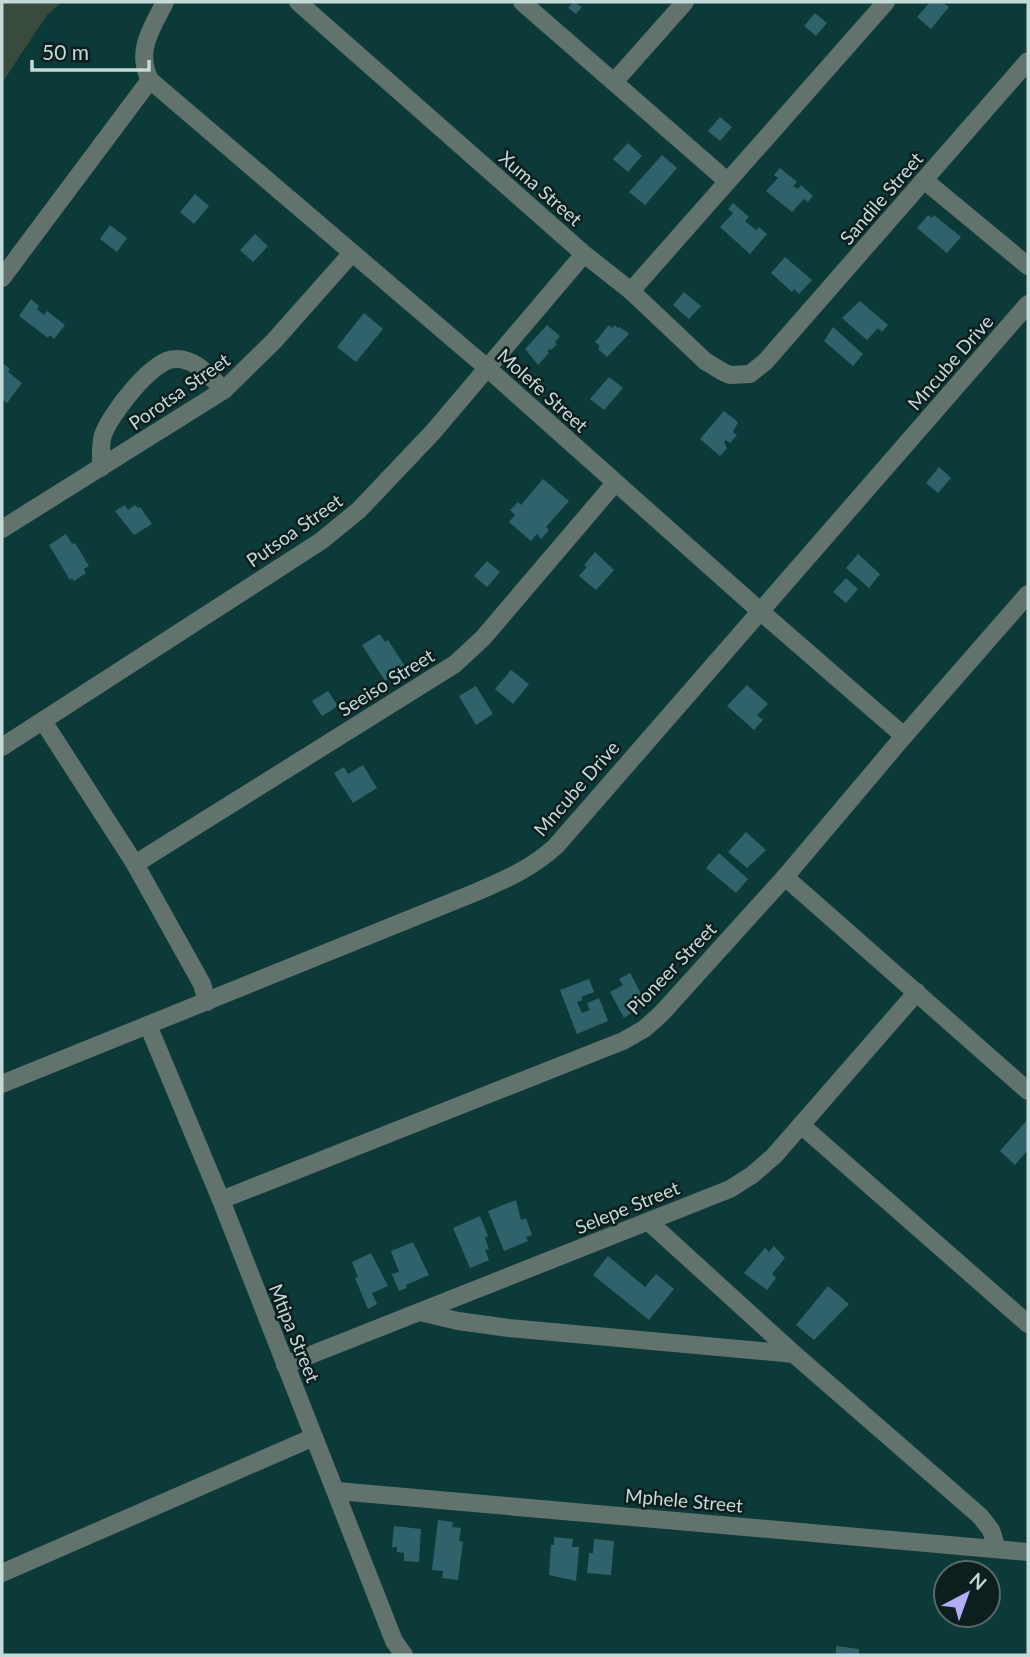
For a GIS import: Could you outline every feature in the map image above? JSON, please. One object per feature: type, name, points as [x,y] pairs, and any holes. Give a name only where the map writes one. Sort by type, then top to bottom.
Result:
[{"type":"street","points":[[2,278],[150,80],[143,61],[146,39],[165,2]]},
{"type":"street","name":"Xuma Street","points":[[298,2],[584,254],[631,291],[705,361],[730,375],[750,374],[765,362]]},
{"type":"street","points":[[522,2],[726,180]]},
{"type":"street","points":[[614,82],[685,2]]},
{"type":"street","points":[[631,291],[726,180],[886,2]]},
{"type":"street","name":"Sandile Street","points":[[765,362],[1028,61]]},
{"type":"street","name":"Molefe Street","points":[[150,80],[486,367],[904,736]]},
{"type":"street","points":[[924,180],[1028,266]]},
{"type":"street","name":"Porotsa Street","points":[[2,529],[224,390],[274,341],[352,253]]},
{"type":"street","name":"Putsoa Street","points":[[2,747],[321,541],[359,510],[433,432],[584,254]]},
{"type":"street","name":"Mncube Drive","points":[[2,1084],[207,1002],[519,873],[539,862],[1028,304]]},
{"type":"street","points":[[101,468],[103,437],[112,416],[162,362],[174,358],[190,361],[204,370],[224,390]]},
{"type":"street","name":"Seeiso Street","points":[[135,864],[455,664],[483,638],[615,483]]},
{"type":"street","name":"Pioneer Street","points":[[221,1200],[623,1041],[644,1029],[661,1014],[785,877],[1028,594]]},
{"type":"street","points":[[43,721],[135,864],[202,984],[207,1002]]},
{"type":"street","points":[[785,877],[1028,1091]]},
{"type":"street","name":"Selepe Street","points":[[285,1365],[730,1189],[774,1156],[917,992]]},
{"type":"street","name":"Mtipa Street","points":[[148,1026],[221,1200],[394,1641],[404,1655]]},
{"type":"street","points":[[801,1125],[1028,1324]]},
{"type":"street","points":[[649,1222],[793,1354],[980,1516],[991,1530],[998,1549]]},
{"type":"street","points":[[420,1312],[458,1321],[509,1328],[793,1354]]},
{"type":"street","points":[[2,1573],[314,1437]]},
{"type":"street","name":"Mphele Street","points":[[337,1491],[1028,1552]]},
{"type":"green space","points":[[2,2],[62,2],[47,15],[2,83]]},
{"type":"building","points":[[573,2],[582,7],[576,14],[568,8]]},
{"type":"building","points":[[930,2],[942,2],[949,7],[931,29],[917,17]]},
{"type":"building","points":[[815,13],[827,23],[816,36],[804,26]]},
{"type":"building","points":[[720,117],[732,127],[720,141],[708,131]]},
{"type":"building","points":[[628,143],[642,156],[628,172],[613,159]]},
{"type":"building","points":[[662,155],[677,168],[645,205],[629,192]]},
{"type":"building","points":[[780,168],[797,182],[793,186],[798,189],[801,185],[813,196],[808,202],[804,199],[792,212],[766,191],[778,178],[774,175]]},
{"type":"building","points":[[195,194],[209,206],[194,224],[180,212]]},
{"type":"building","points":[[733,203],[749,217],[745,221],[756,230],[759,227],[767,234],[750,254],[720,227],[733,213],[728,209]]},
{"type":"building","points":[[928,215],[932,218],[934,215],[961,237],[947,253],[917,228]]},
{"type":"building","points":[[110,225],[127,238],[117,252],[100,239]]},
{"type":"building","points":[[255,234],[268,246],[253,262],[240,250]]},
{"type":"building","points":[[785,257],[812,280],[799,294],[794,289],[792,292],[771,273]]},
{"type":"building","points":[[684,292],[701,306],[689,319],[673,305]]},
{"type":"building","points":[[31,299],[44,315],[47,311],[65,325],[54,339],[50,335],[48,338],[19,316]]},
{"type":"building","points":[[860,301],[888,325],[882,332],[878,328],[867,340],[842,318]]},
{"type":"building","points":[[364,313],[383,329],[356,362],[337,347]]},
{"type":"building","points":[[547,325],[560,336],[555,342],[557,344],[549,349],[549,353],[538,365],[525,349]]},
{"type":"building","points":[[609,325],[612,328],[615,325],[620,327],[629,334],[607,357],[595,342]]},
{"type":"building","points":[[833,327],[863,354],[853,366],[824,341]]},
{"type":"building","points":[[2,363],[10,369],[8,372],[22,383],[7,403],[2,399]]},
{"type":"building","points":[[609,377],[623,388],[604,410],[590,399]]},
{"type":"building","points":[[724,411],[738,422],[733,432],[737,435],[730,443],[726,440],[724,442],[727,448],[720,456],[700,439]]},
{"type":"building","points":[[939,467],[951,478],[938,493],[926,483]]},
{"type":"building","points":[[543,479],[569,501],[546,527],[549,530],[541,539],[537,534],[531,541],[509,522],[515,515],[510,510],[518,502],[521,505]]},
{"type":"building","points":[[125,505],[128,510],[135,505],[140,507],[152,524],[134,535],[115,511]]},
{"type":"building","points":[[66,534],[89,566],[84,569],[86,573],[74,581],[72,578],[70,580],[49,545]]},
{"type":"building","points":[[595,552],[614,570],[596,590],[579,576]]},
{"type":"building","points":[[858,554],[880,574],[869,588],[846,568]]},
{"type":"building","points":[[487,561],[500,572],[487,587],[474,576]]},
{"type":"building","points":[[846,578],[858,589],[846,603],[833,592]]},
{"type":"building","points":[[380,634],[385,642],[388,640],[406,668],[385,681],[362,645]]},
{"type":"building","points":[[511,670],[529,684],[513,704],[495,689]]},
{"type":"building","points":[[747,685],[768,704],[757,715],[763,720],[754,730],[727,706]]},
{"type":"building","points":[[476,686],[493,714],[476,725],[459,696]]},
{"type":"building","points":[[328,691],[338,706],[322,716],[312,701]]},
{"type":"building","points":[[363,765],[377,788],[353,803],[334,773],[344,767],[348,774]]},
{"type":"building","points":[[746,832],[766,850],[747,868],[728,852]]},
{"type":"building","points":[[719,853],[748,879],[736,893],[706,868]]},
{"type":"building","points":[[630,973],[646,1003],[624,1018],[610,992],[623,985],[619,979]]},
{"type":"building","points":[[589,979],[594,992],[581,997],[583,1000],[577,1002],[582,1013],[590,1010],[587,1003],[599,998],[608,1021],[577,1034],[560,990]]},
{"type":"building","points":[[1028,1119],[1028,1150],[1015,1165],[1000,1151]]},
{"type":"building","points":[[516,1200],[521,1220],[526,1218],[532,1235],[526,1237],[528,1241],[504,1251],[488,1211]]},
{"type":"building","points":[[480,1216],[488,1236],[485,1238],[489,1249],[485,1250],[489,1260],[470,1268],[453,1228]]},
{"type":"building","points":[[413,1242],[429,1275],[399,1291],[392,1274],[399,1272],[391,1251]]},
{"type":"building","points":[[774,1246],[785,1258],[772,1274],[776,1278],[767,1290],[744,1273],[765,1248],[769,1252]]},
{"type":"building","points":[[371,1253],[388,1286],[372,1293],[377,1304],[368,1309],[355,1278],[358,1277],[352,1262]]},
{"type":"building","points":[[608,1256],[645,1287],[656,1274],[674,1289],[649,1320],[593,1275]]},
{"type":"building","points":[[828,1286],[849,1304],[814,1340],[796,1325]]},
{"type":"building","points":[[438,1520],[453,1522],[452,1527],[461,1528],[459,1541],[463,1542],[458,1580],[442,1578],[443,1571],[432,1570]]},
{"type":"building","points":[[394,1526],[421,1529],[419,1562],[404,1561],[404,1553],[397,1552],[397,1547],[392,1547]]},
{"type":"building","points":[[554,1537],[573,1539],[572,1547],[579,1547],[576,1581],[549,1575]]},
{"type":"building","points":[[594,1539],[614,1541],[611,1575],[587,1573]]},
{"type":"building","points":[[836,1646],[859,1649],[859,1655],[836,1655]]}]
